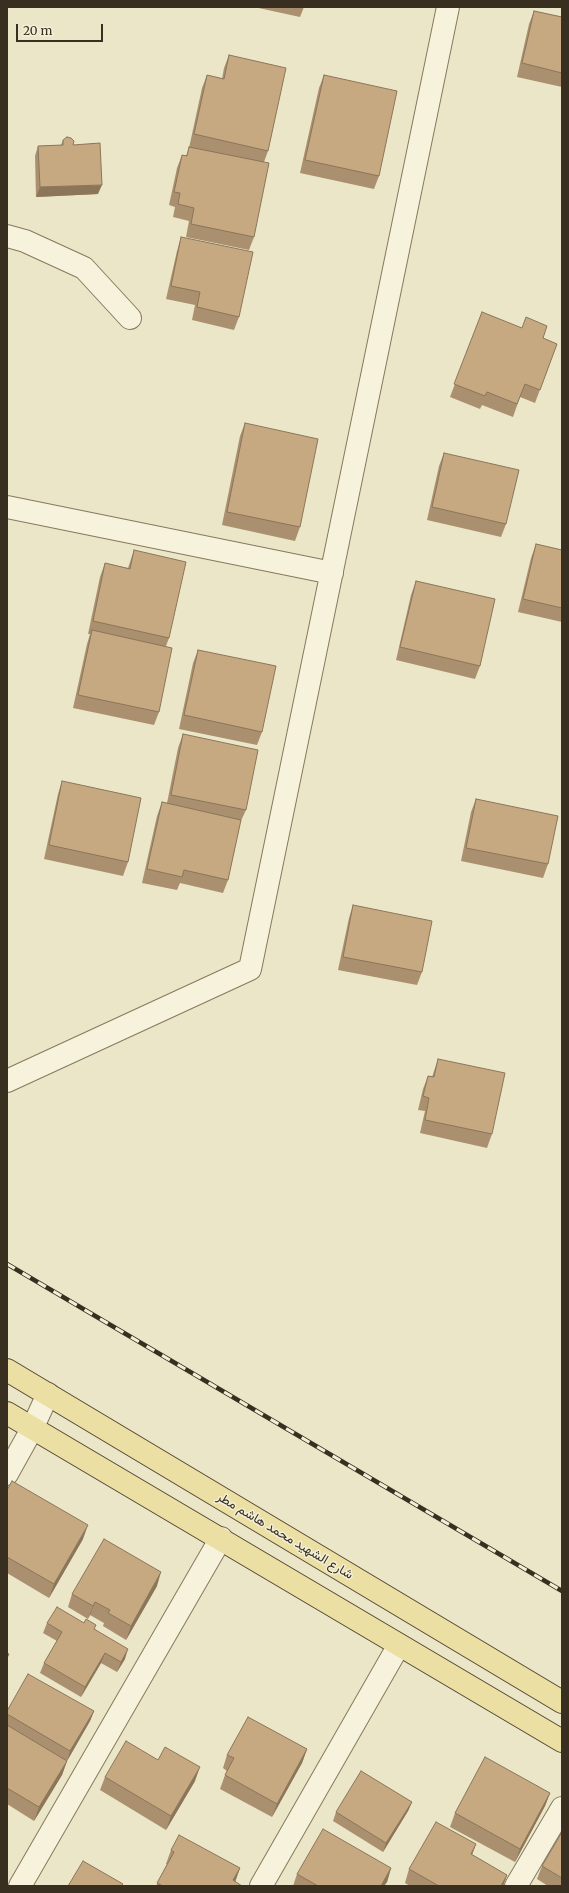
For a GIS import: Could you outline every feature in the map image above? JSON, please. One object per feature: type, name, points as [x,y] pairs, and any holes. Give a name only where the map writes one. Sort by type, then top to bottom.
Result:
[{"type":"main road","name":"شارع الشهيد محمد هاشم مطر","points":[[7,1370],[562,1702]]},
{"type":"main road","points":[[7,1413],[221,1538],[562,1742]]},
{"type":"street","points":[[7,1081],[250,969],[448,7]]},
{"type":"street","points":[[7,236],[25,241],[84,268],[130,318]]},
{"type":"street","points":[[7,507],[332,572]]},
{"type":"street","points":[[7,1474],[32,1428],[48,1394]]},
{"type":"street","points":[[20,1886],[221,1538]]},
{"type":"street","points":[[261,1886],[399,1645]]},
{"type":"street","points":[[516,1886],[562,1808]]},
{"type":"building","points":[[534,11],[562,17],[562,73],[522,63]]},
{"type":"building","points":[[229,55],[286,68],[268,151],[194,134],[207,75],[224,79]]},
{"type":"building","points":[[324,75],[397,91],[379,176],[305,160]]},
{"type":"building","points":[[67,137],[74,141],[73,145],[100,143],[102,185],[40,187],[38,146],[63,145],[63,140]]},
{"type":"building","points":[[189,147],[269,163],[254,237],[191,224],[194,208],[178,204],[180,193],[174,192],[182,155],[187,156]]},
{"type":"building","points":[[181,237],[253,252],[239,317],[197,307],[200,292],[171,286]]},
{"type":"building","points":[[482,312],[522,328],[526,317],[547,326],[543,338],[557,344],[540,390],[525,384],[517,404],[487,392],[485,396],[454,384]]},
{"type":"building","points":[[245,423],[318,439],[300,527],[227,512]]},
{"type":"building","points":[[444,453],[519,470],[506,524],[432,507]]},
{"type":"building","points":[[536,544],[562,550],[562,608],[523,599]]},
{"type":"building","points":[[134,550],[186,562],[169,638],[93,621],[105,563],[130,569]]},
{"type":"building","points":[[416,581],[495,599],[480,666],[400,647]]},
{"type":"building","points":[[92,630],[172,648],[159,712],[78,695]]},
{"type":"building","points":[[198,650],[276,666],[262,732],[184,715]]},
{"type":"building","points":[[183,734],[258,750],[246,810],[171,795]]},
{"type":"building","points":[[62,781],[141,798],[128,862],[49,845]]},
{"type":"building","points":[[476,799],[558,816],[548,864],[466,848]]},
{"type":"building","points":[[162,802],[241,820],[228,880],[184,870],[182,877],[147,869]]},
{"type":"building","points":[[353,905],[432,921],[422,972],[343,957]]},
{"type":"building","points":[[438,1059],[505,1073],[492,1134],[425,1120],[429,1098],[423,1096],[428,1076],[434,1077]]},
{"type":"building","points":[[12,1481],[88,1525],[54,1584],[7,1557],[7,1490]]},
{"type":"building","points":[[104,1539],[161,1572],[131,1626],[108,1613],[110,1610],[95,1602],[93,1606],[72,1594]]},
{"type":"building","points":[[57,1607],[84,1623],[86,1619],[96,1625],[94,1629],[128,1649],[121,1662],[105,1653],[85,1687],[44,1663],[62,1632],[47,1623]]},
{"type":"building","points":[[28,1674],[94,1711],[70,1751],[7,1714],[7,1711]]},
{"type":"building","points":[[248,1717],[307,1749],[277,1804],[225,1775],[234,1758],[227,1755]]},
{"type":"building","points":[[7,1725],[67,1761],[39,1807],[7,1788]]},
{"type":"building","points":[[126,1741],[158,1760],[165,1747],[200,1767],[171,1816],[105,1777]]},
{"type":"building","points":[[485,1757],[550,1793],[520,1849],[455,1813]]},
{"type":"building","points":[[361,1771],[412,1802],[386,1843],[336,1812]]},
{"type":"building","points":[[436,1822],[476,1844],[471,1854],[507,1875],[501,1886],[439,1886],[409,1869]]},
{"type":"building","points":[[323,1829],[391,1868],[381,1886],[318,1886],[297,1874]]},
{"type":"building","points":[[562,1832],[562,1878],[542,1866]]},
{"type":"building","points":[[179,1835],[240,1868],[233,1880],[242,1886],[163,1886],[157,1883],[174,1852],[171,1850]]},
{"type":"building","points":[[83,1861],[123,1884],[121,1886],[68,1886]]},
{"type":"railway","points":[[7,1264],[562,1591]]}]
